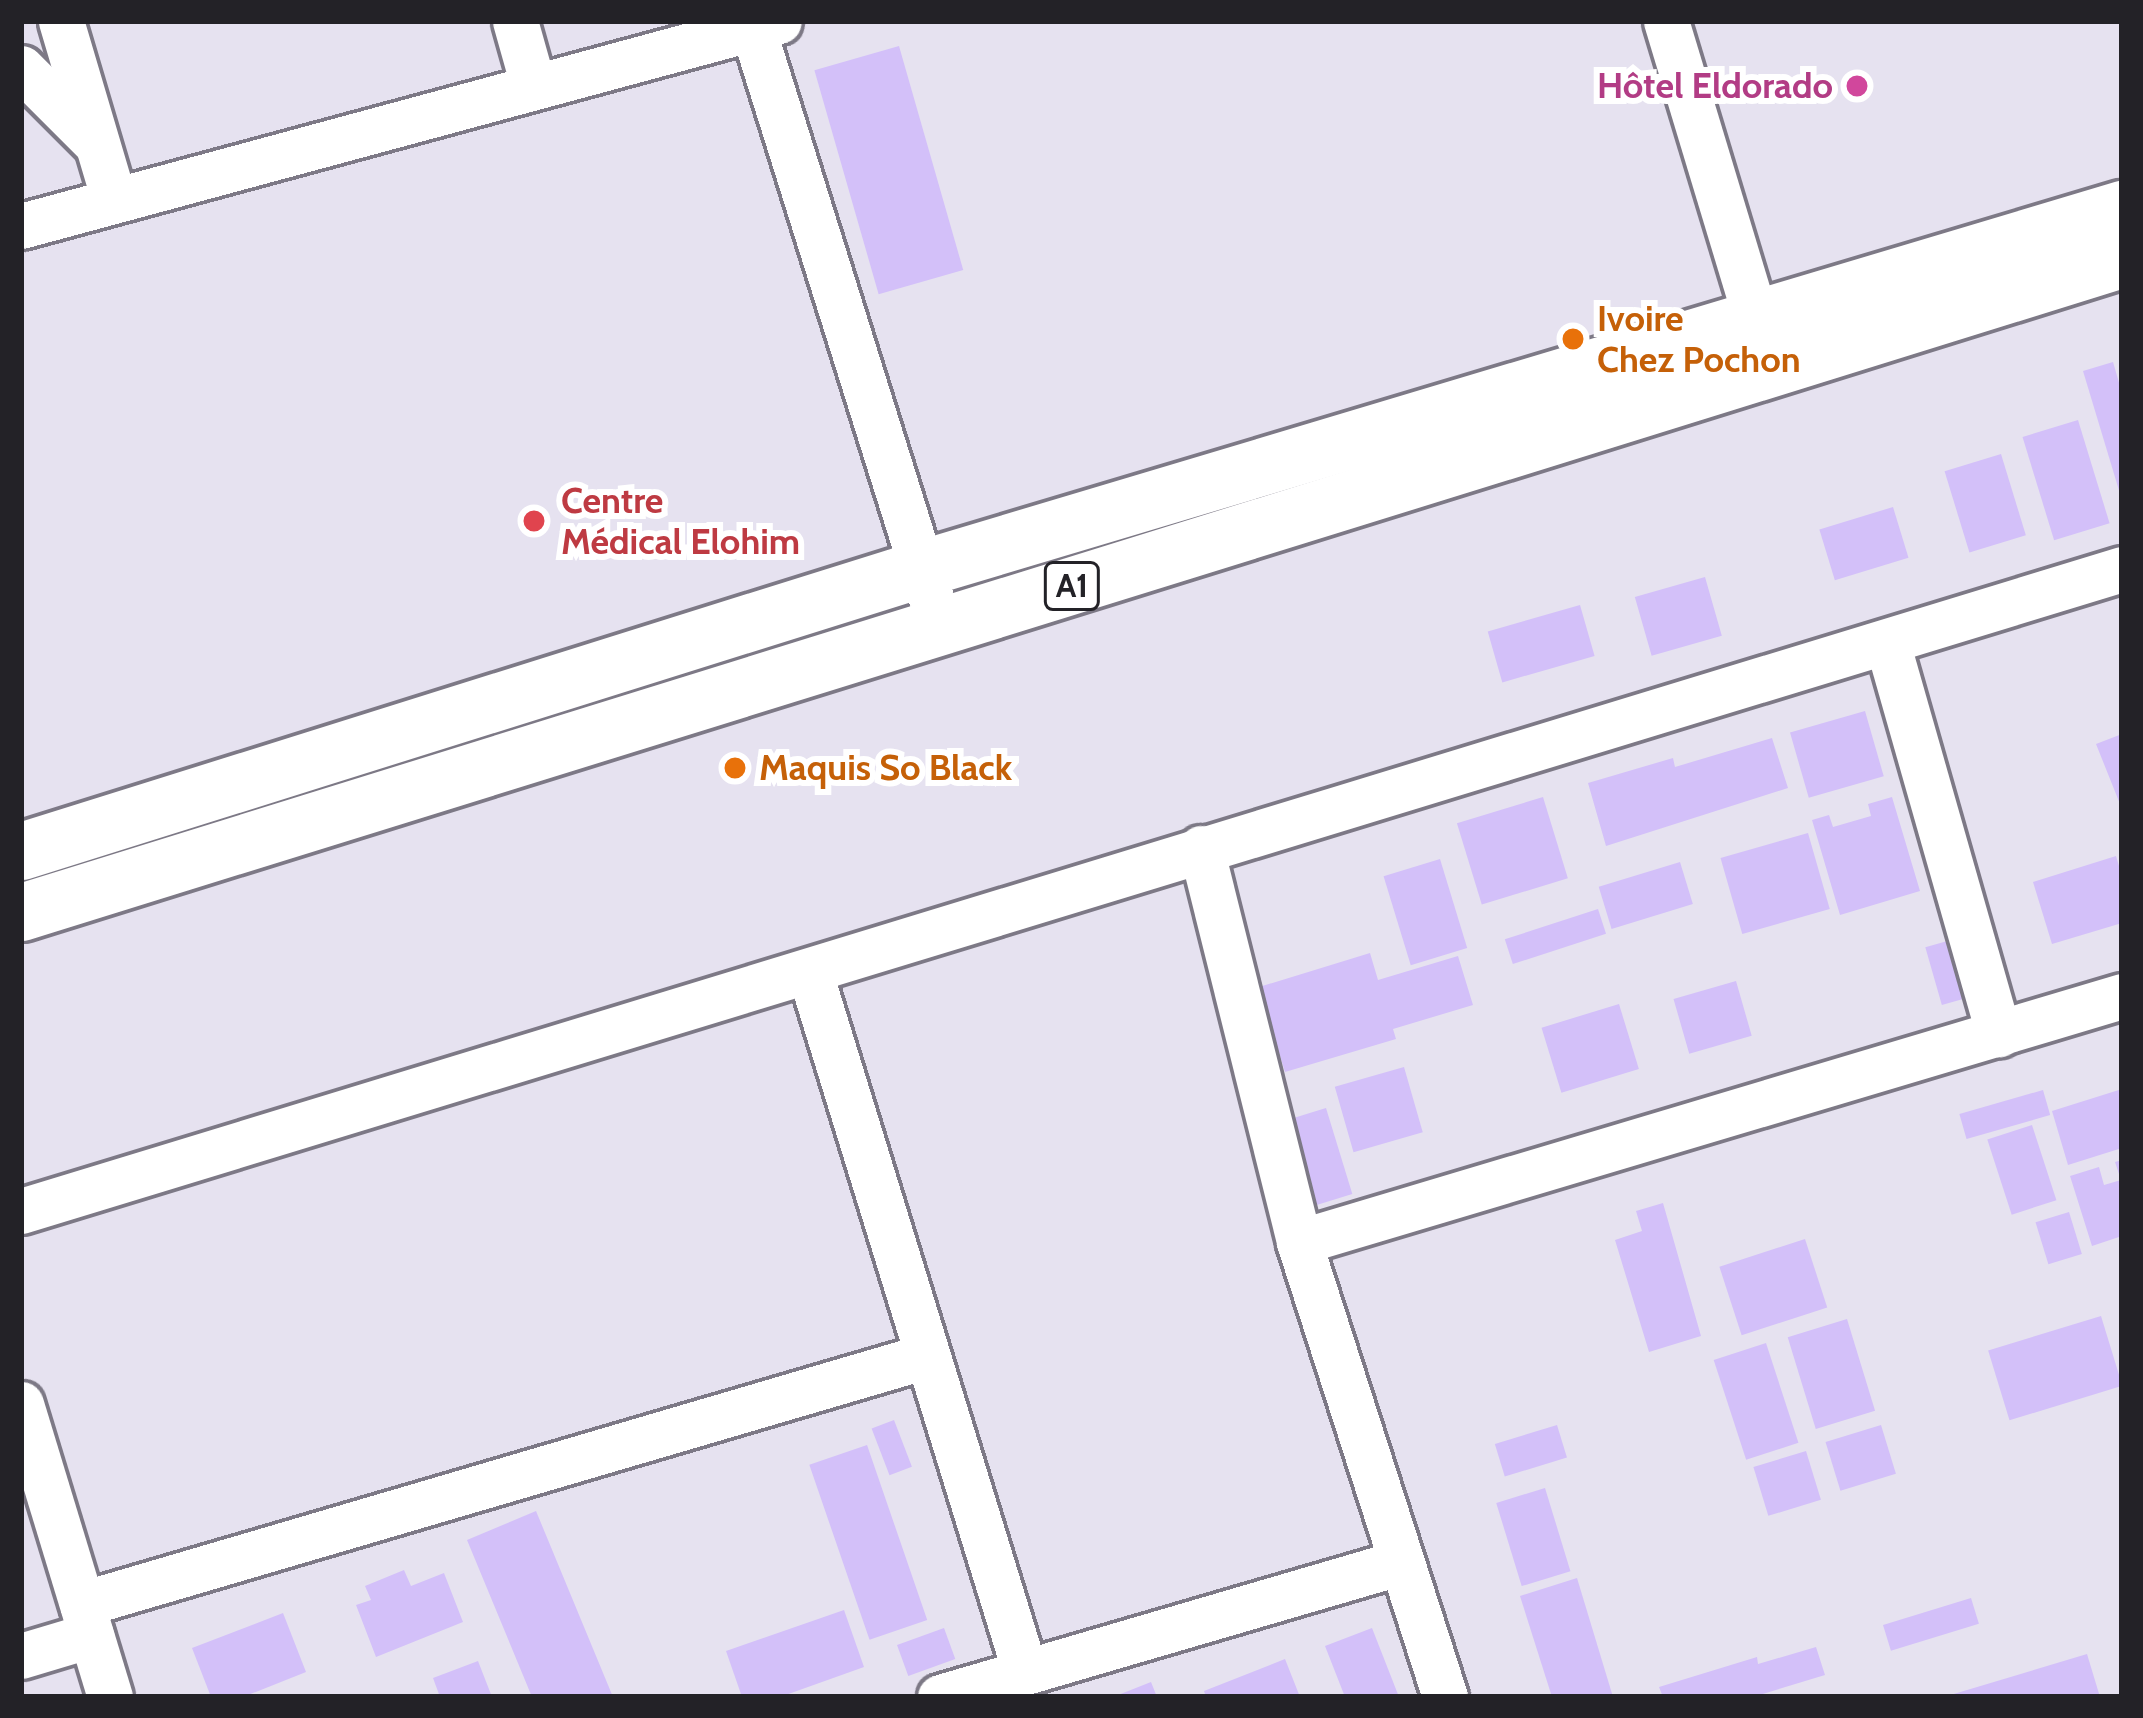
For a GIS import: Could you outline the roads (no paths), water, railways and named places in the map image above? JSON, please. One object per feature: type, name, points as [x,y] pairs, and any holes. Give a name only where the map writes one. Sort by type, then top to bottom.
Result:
[{"type":"main road","name":"A1","points":[[21,851],[923,568],[2122,209]]},
{"type":"main road","name":"A1","points":[[21,912],[1771,372],[2122,259]]},
{"type":"street","points":[[62,21],[114,200]]},
{"type":"street","points":[[515,21],[533,85]]},
{"type":"street","points":[[1666,21],[1771,372]]},
{"type":"street","points":[[21,226],[766,25],[937,627]]},
{"type":"street","points":[[21,68],[97,145]]},
{"type":"street","points":[[21,1211],[2122,569]]},
{"type":"street","points":[[1887,642],[2000,1034]]},
{"type":"street","points":[[1201,848],[1299,1242],[1445,1697]]},
{"type":"street","points":[[810,973],[1025,1672]]},
{"type":"street","points":[[1299,1242],[2122,996]]},
{"type":"street","points":[[21,1656],[87,1620],[926,1356]]},
{"type":"street","points":[[21,1404],[110,1697]]},
{"type":"street","points":[[940,1697],[1402,1562]]},
{"type":"place","name":"Hôtel Eldorado","points":[[1857,86]]},
{"type":"place","name":"Ivoire Chez Pochon","points":[[1573,339]]},
{"type":"place","name":"Centre Médical Elohim","points":[[534,521]]},
{"type":"place","name":"Maquis So Black","points":[[735,768]]}]
